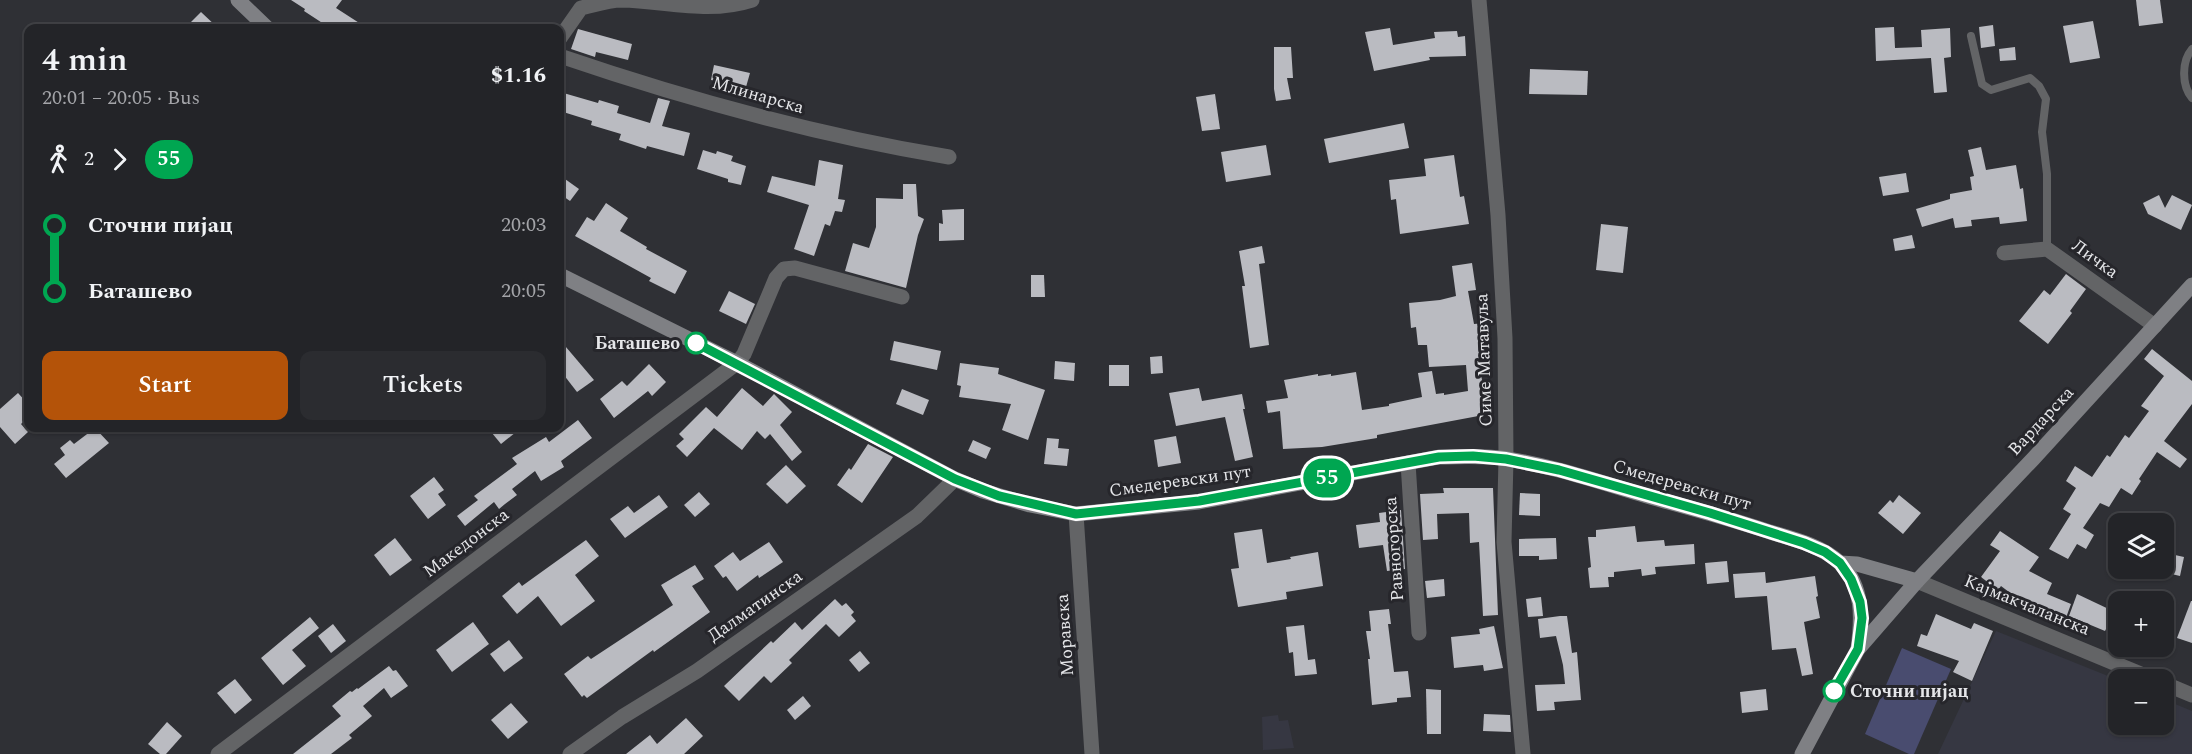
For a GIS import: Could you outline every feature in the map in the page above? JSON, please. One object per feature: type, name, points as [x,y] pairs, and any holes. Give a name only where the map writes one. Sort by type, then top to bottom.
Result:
[{"type":"street","points":[[238,0],[263,24]]},
{"type":"street","points":[[564,32],[581,8],[619,0],[710,8],[752,0]]},
{"type":"street","name":"Симе Матавуља","points":[[1479,0],[1498,215],[1504,327],[1506,459],[1504,542],[1523,754]]},
{"type":"street","name":"Млинарска","points":[[564,57],[613,74],[815,131],[949,157]]},
{"type":"street","name":"Личка","points":[[2004,253],[2047,249],[2155,326]]},
{"type":"street","points":[[737,363],[744,354],[776,278],[784,269],[795,268],[902,297]]},
{"type":"street","name":"Смедеревски пут","points":[[564,277],[737,363],[955,479],[1002,497],[1076,514],[1199,501],[1439,457],[1473,456],[1506,459],[1569,473],[1720,516],[1804,543],[1825,552],[1840,563]]},
{"type":"street","name":"Вардарска","points":[[1858,649],[1917,581],[2033,459],[2192,285]]},
{"type":"street","name":"Македонска","points":[[218,754],[737,363]]},
{"type":"street","name":"Равногорска","points":[[1408,463],[1419,633]]},
{"type":"street","name":"Далматинска","points":[[570,754],[622,717],[697,671],[917,516],[955,479]]},
{"type":"street","name":"Моравска","points":[[1076,514],[1092,754]]},
{"type":"street","points":[[1840,563],[1857,564],[1917,581]]},
{"type":"street","points":[[1802,754],[1858,649],[1861,628],[1860,602],[1851,579],[1840,563]]},
{"type":"street","name":"Кајмакчаланска","points":[[1917,581],[2129,669]]},
{"type":"street","points":[[2174,687],[2192,694]]},
{"type":"lane","points":[[1971,36],[1982,84],[1990,90],[2030,78],[2039,86],[2046,99],[2042,132],[2047,174],[2047,249]]},
{"type":"lane","points":[[2192,49],[2184,75],[2187,92],[2192,98]]},
{"type":"shaded area","points":[[1996,631],[2108,676],[2108,735],[2174,735],[2174,704],[2192,711],[2192,754],[1938,754]]},
{"type":"shaded area","points":[[1902,648],[1951,669],[1914,754],[1909,754],[1865,734]]},
{"type":"shaded area","points":[[1278,715],[1279,721],[1288,720],[1294,748],[1263,750],[1262,717]]},
{"type":"building","points":[[291,0],[342,0],[336,8],[361,24],[324,24],[304,11],[305,9]]},
{"type":"building","points":[[2136,0],[2160,0],[2163,23],[2139,26]]},
{"type":"building","points":[[201,12],[214,24],[189,24]]},
{"type":"building","points":[[2093,21],[2100,58],[2070,63],[2063,26]]},
{"type":"building","points":[[1993,25],[1995,46],[1981,48],[1979,27]]},
{"type":"building","points":[[1894,27],[1895,48],[1922,47],[1921,30],[1950,28],[1951,57],[1944,58],[1947,92],[1934,93],[1931,58],[1876,61],[1875,28]]},
{"type":"building","points":[[1390,28],[1393,45],[1435,38],[1434,32],[1457,31],[1458,37],[1465,36],[1466,56],[1429,57],[1430,60],[1374,71],[1365,32]]},
{"type":"building","points":[[578,29],[632,44],[628,60],[596,52],[595,57],[571,49]]},
{"type":"building","points":[[1274,47],[1291,47],[1293,78],[1287,78],[1291,99],[1276,101]]},
{"type":"building","points":[[2015,47],[2016,60],[2000,61],[1999,49]]},
{"type":"building","points":[[714,65],[750,73],[746,87],[711,80]]},
{"type":"building","points":[[1530,69],[1588,71],[1587,95],[1529,94]]},
{"type":"building","points":[[564,93],[598,103],[599,100],[619,106],[617,113],[650,123],[658,98],[670,101],[662,126],[690,133],[684,156],[647,146],[646,149],[619,140],[621,134],[591,125],[592,121],[564,112]]},
{"type":"building","points":[[1215,94],[1220,129],[1202,131],[1196,97]]},
{"type":"building","points":[[1404,123],[1409,148],[1329,163],[1324,139]]},
{"type":"building","points":[[1266,145],[1271,175],[1226,182],[1221,152]]},
{"type":"building","points":[[1981,147],[1986,170],[2016,165],[2020,189],[2023,188],[2027,221],[2000,224],[1999,217],[1971,220],[1972,226],[1955,228],[1953,218],[1922,227],[1916,209],[1950,199],[1950,194],[1972,190],[1970,177],[1974,176],[1968,150]]},
{"type":"building","points":[[703,150],[733,156],[731,161],[746,166],[741,185],[697,169]]},
{"type":"building","points":[[1454,155],[1460,197],[1464,196],[1469,224],[1400,234],[1396,199],[1391,200],[1389,180],[1426,176],[1424,159]]},
{"type":"building","points":[[819,160],[843,165],[838,199],[845,200],[842,212],[835,211],[830,226],[825,224],[814,256],[794,249],[809,205],[767,192],[772,176],[815,186]]},
{"type":"building","points":[[1906,173],[1909,192],[1883,196],[1879,177]]},
{"type":"building","points":[[565,179],[579,189],[570,201],[564,197]]},
{"type":"building","points":[[903,184],[916,184],[918,216],[924,219],[906,288],[845,271],[853,243],[869,248],[876,227],[876,198],[903,199]]},
{"type":"building","points":[[2159,195],[2165,208],[2172,195],[2192,205],[2181,230],[2148,214],[2143,203]]},
{"type":"building","points":[[606,203],[628,218],[620,231],[647,247],[646,249],[687,271],[675,294],[575,236],[587,217],[594,221]]},
{"type":"building","points":[[964,209],[964,240],[939,241],[939,223],[943,224],[942,210]]},
{"type":"building","points":[[1601,224],[1628,227],[1623,273],[1596,270]]},
{"type":"building","points":[[1912,235],[1915,248],[1895,251],[1893,239]]},
{"type":"building","points":[[1262,246],[1265,263],[1259,264],[1269,345],[1250,348],[1242,286],[1245,286],[1239,251]]},
{"type":"building","points":[[1472,263],[1476,290],[1468,291],[1474,324],[1485,323],[1487,369],[1480,370],[1489,414],[1377,435],[1377,438],[1322,447],[1283,449],[1280,411],[1268,413],[1266,401],[1288,398],[1284,380],[1318,374],[1318,376],[1331,374],[1331,376],[1356,372],[1362,410],[1389,406],[1389,404],[1422,397],[1418,373],[1432,371],[1436,394],[1468,391],[1466,365],[1429,367],[1427,345],[1418,345],[1416,327],[1411,328],[1409,303],[1456,296],[1452,266]]},
{"type":"building","points":[[2066,274],[2086,289],[2070,311],[2072,313],[2048,344],[2019,321],[2044,290],[2050,295]]},
{"type":"building","points":[[1031,275],[1044,275],[1045,297],[1031,297]]},
{"type":"building","points":[[729,291],[755,304],[746,324],[719,311]]},
{"type":"building","points":[[894,341],[941,351],[937,370],[890,360]]},
{"type":"building","points":[[564,345],[594,380],[577,392],[564,375]]},
{"type":"building","points":[[2152,349],[2192,381],[2192,404],[2164,441],[2187,459],[2180,468],[2157,452],[2139,479],[2141,481],[2132,495],[2121,488],[2109,507],[2100,503],[2083,528],[2094,535],[2086,549],[2077,544],[2068,559],[2049,549],[2071,514],[2063,509],[2076,488],[2066,481],[2075,466],[2092,477],[2107,455],[2110,457],[2125,435],[2129,438],[2149,411],[2141,406],[2164,376],[2144,359]]},
{"type":"building","points":[[1162,356],[1163,373],[1151,374],[1150,357]]},
{"type":"building","points":[[1055,361],[1075,363],[1074,381],[1054,379]]},
{"type":"building","points":[[960,363],[999,368],[998,374],[1045,390],[1028,440],[1002,430],[1011,404],[959,397],[961,386],[957,385]]},
{"type":"building","points":[[649,364],[666,382],[652,396],[648,391],[614,418],[600,399],[622,381],[627,386]]},
{"type":"building","points":[[1109,365],[1129,365],[1129,386],[1109,386]]},
{"type":"building","points":[[742,388],[763,406],[774,394],[792,412],[780,425],[802,452],[792,461],[770,434],[765,439],[757,431],[742,450],[714,428],[687,457],[676,446],[684,439],[679,434],[706,407],[717,417]]},
{"type":"building","points":[[1199,388],[1202,401],[1242,394],[1253,457],[1235,461],[1225,417],[1176,426],[1169,393]]},
{"type":"building","points":[[902,389],[929,400],[923,415],[896,404]]},
{"type":"building","points":[[18,393],[24,400],[24,421],[21,424],[24,432],[28,432],[15,444],[0,427],[0,409]]},
{"type":"building","points":[[578,420],[592,438],[561,461],[564,467],[541,481],[535,471],[512,489],[517,495],[499,509],[494,502],[465,526],[457,516],[478,500],[474,496],[517,464],[512,458],[546,437],[549,442]]},
{"type":"building","points":[[90,432],[99,432],[109,443],[66,478],[54,464],[65,455],[60,448],[70,440],[74,444]]},
{"type":"building","points":[[493,432],[516,432],[501,444]]},
{"type":"building","points":[[1176,436],[1181,463],[1158,467],[1154,440]]},
{"type":"building","points":[[1047,438],[1059,439],[1058,448],[1069,449],[1067,466],[1044,464]]},
{"type":"building","points":[[973,440],[991,448],[986,459],[968,451]]},
{"type":"building","points":[[868,444],[893,457],[862,503],[837,485],[849,468],[851,470]]},
{"type":"building","points":[[786,465],[806,486],[787,504],[766,484]]},
{"type":"building","points":[[434,477],[444,490],[438,494],[446,505],[428,519],[410,496]]},
{"type":"building","points":[[1443,488],[1493,488],[1498,615],[1483,616],[1479,542],[1470,543],[1469,513],[1437,514],[1438,539],[1423,540],[1420,494],[1444,493]]},
{"type":"building","points":[[699,492],[710,504],[695,517],[684,505]]},
{"type":"building","points":[[1520,493],[1540,494],[1540,516],[1519,515]]},
{"type":"building","points":[[659,495],[668,507],[625,538],[610,519],[628,506],[634,513]]},
{"type":"building","points":[[1899,495],[1921,513],[1903,534],[1878,513],[1890,500],[1893,503]]},
{"type":"building","points":[[1401,510],[1405,569],[1387,571],[1383,545],[1359,548],[1356,525],[1380,522],[1379,513]]},
{"type":"building","points":[[1635,526],[1637,542],[1664,540],[1665,546],[1694,544],[1695,564],[1655,567],[1656,574],[1642,576],[1641,569],[1614,572],[1614,577],[1608,577],[1609,587],[1590,588],[1588,568],[1591,567],[1588,537],[1596,537],[1596,530]]},
{"type":"building","points":[[1262,529],[1267,563],[1318,552],[1323,586],[1286,592],[1287,599],[1238,607],[1231,569],[1239,568],[1234,533]]},
{"type":"building","points":[[2000,531],[2039,557],[2029,571],[2052,583],[2047,594],[2071,604],[2063,626],[2051,622],[2054,615],[2001,586],[1998,590],[1981,577],[2000,551],[1990,545]]},
{"type":"building","points":[[395,538],[412,560],[390,576],[374,555]]},
{"type":"building","points":[[1556,538],[1557,559],[1539,560],[1539,556],[1519,556],[1519,539]]},
{"type":"building","points":[[586,540],[599,556],[575,575],[595,601],[561,626],[538,596],[517,614],[502,596],[519,582],[522,586]]},
{"type":"building","points":[[769,542],[783,562],[759,578],[758,575],[737,591],[726,576],[723,578],[714,566],[733,552],[740,561]]},
{"type":"building","points":[[2174,555],[2184,557],[2180,576],[2174,575]]},
{"type":"building","points":[[1727,561],[1729,582],[1707,584],[1705,563]]},
{"type":"building","points":[[695,565],[704,579],[692,586],[710,612],[587,698],[584,695],[582,697],[564,674],[588,656],[591,659],[673,605],[661,585]]},
{"type":"building","points":[[1765,572],[1766,583],[1815,576],[1820,618],[1804,622],[1813,674],[1802,676],[1796,648],[1772,650],[1767,596],[1735,598],[1733,574]]},
{"type":"building","points":[[1444,579],[1445,596],[1427,598],[1425,581]]},
{"type":"building","points":[[2077,594],[2108,609],[2108,625],[2105,631],[2069,616]]},
{"type":"building","points":[[1541,597],[1543,616],[1528,617],[1526,599]]},
{"type":"building","points":[[835,599],[842,606],[846,603],[854,612],[851,615],[856,621],[839,637],[826,624],[789,660],[792,663],[771,683],[764,676],[739,701],[724,686],[771,641],[773,643],[795,622],[802,630]]},
{"type":"building","points":[[2192,601],[2192,643],[2177,638]]},
{"type":"building","points":[[1389,609],[1391,624],[1388,624],[1394,672],[1408,671],[1411,697],[1397,698],[1397,702],[1372,705],[1366,631],[1371,631],[1369,611]]},
{"type":"building","points":[[1936,614],[1971,629],[1974,623],[1993,631],[1972,681],[1953,672],[1959,661],[1917,646],[1921,634],[1927,636]]},
{"type":"building","points":[[1567,616],[1572,653],[1577,652],[1581,700],[1554,702],[1555,710],[1537,711],[1535,685],[1565,684],[1556,636],[1540,638],[1538,619]]},
{"type":"building","points":[[310,617],[319,628],[292,650],[306,666],[283,685],[261,658]]},
{"type":"building","points":[[473,622],[489,644],[452,672],[436,650]]},
{"type":"building","points":[[333,624],[346,641],[331,653],[318,636]]},
{"type":"building","points":[[1304,625],[1308,660],[1315,659],[1317,674],[1295,676],[1293,652],[1289,653],[1286,627]]},
{"type":"building","points":[[1494,626],[1503,668],[1484,671],[1483,665],[1454,668],[1451,637],[1480,634],[1479,629]]},
{"type":"building","points":[[509,640],[523,658],[504,672],[490,654]]},
{"type":"building","points":[[860,651],[870,663],[859,672],[849,660]]},
{"type":"building","points":[[389,666],[393,671],[396,670],[408,686],[391,698],[384,688],[363,706],[372,716],[349,735],[352,738],[331,754],[293,754],[341,716],[332,706],[350,691],[358,689]]},
{"type":"building","points":[[235,679],[252,700],[235,714],[217,693]]},
{"type":"building","points":[[1426,689],[1441,690],[1441,734],[1427,734]]},
{"type":"building","points":[[1766,689],[1768,710],[1742,713],[1740,692]]},
{"type":"building","points":[[803,696],[811,706],[795,720],[787,710]]},
{"type":"building","points":[[511,703],[528,722],[508,739],[491,720]]},
{"type":"building","points":[[1484,714],[1510,715],[1511,732],[1483,731]]},
{"type":"building","points":[[686,718],[703,736],[684,754],[626,754],[650,735],[657,744]]},
{"type":"building","points":[[167,722],[182,736],[166,754],[160,754],[148,744]]},
{"type":"bus line","name":"55","points":[[696,343],[955,479],[983,491],[1030,505],[1076,514],[1199,501],[1439,457],[1473,456],[1506,459],[1559,470],[1710,513],[1804,543],[1833,557],[1847,572],[1860,602],[1861,628],[1858,649],[1834,691]]},
{"type":"place","name":"Баташево","points":[[696,343]]},
{"type":"place","name":"Сточни пијац","points":[[1834,691]]}]
